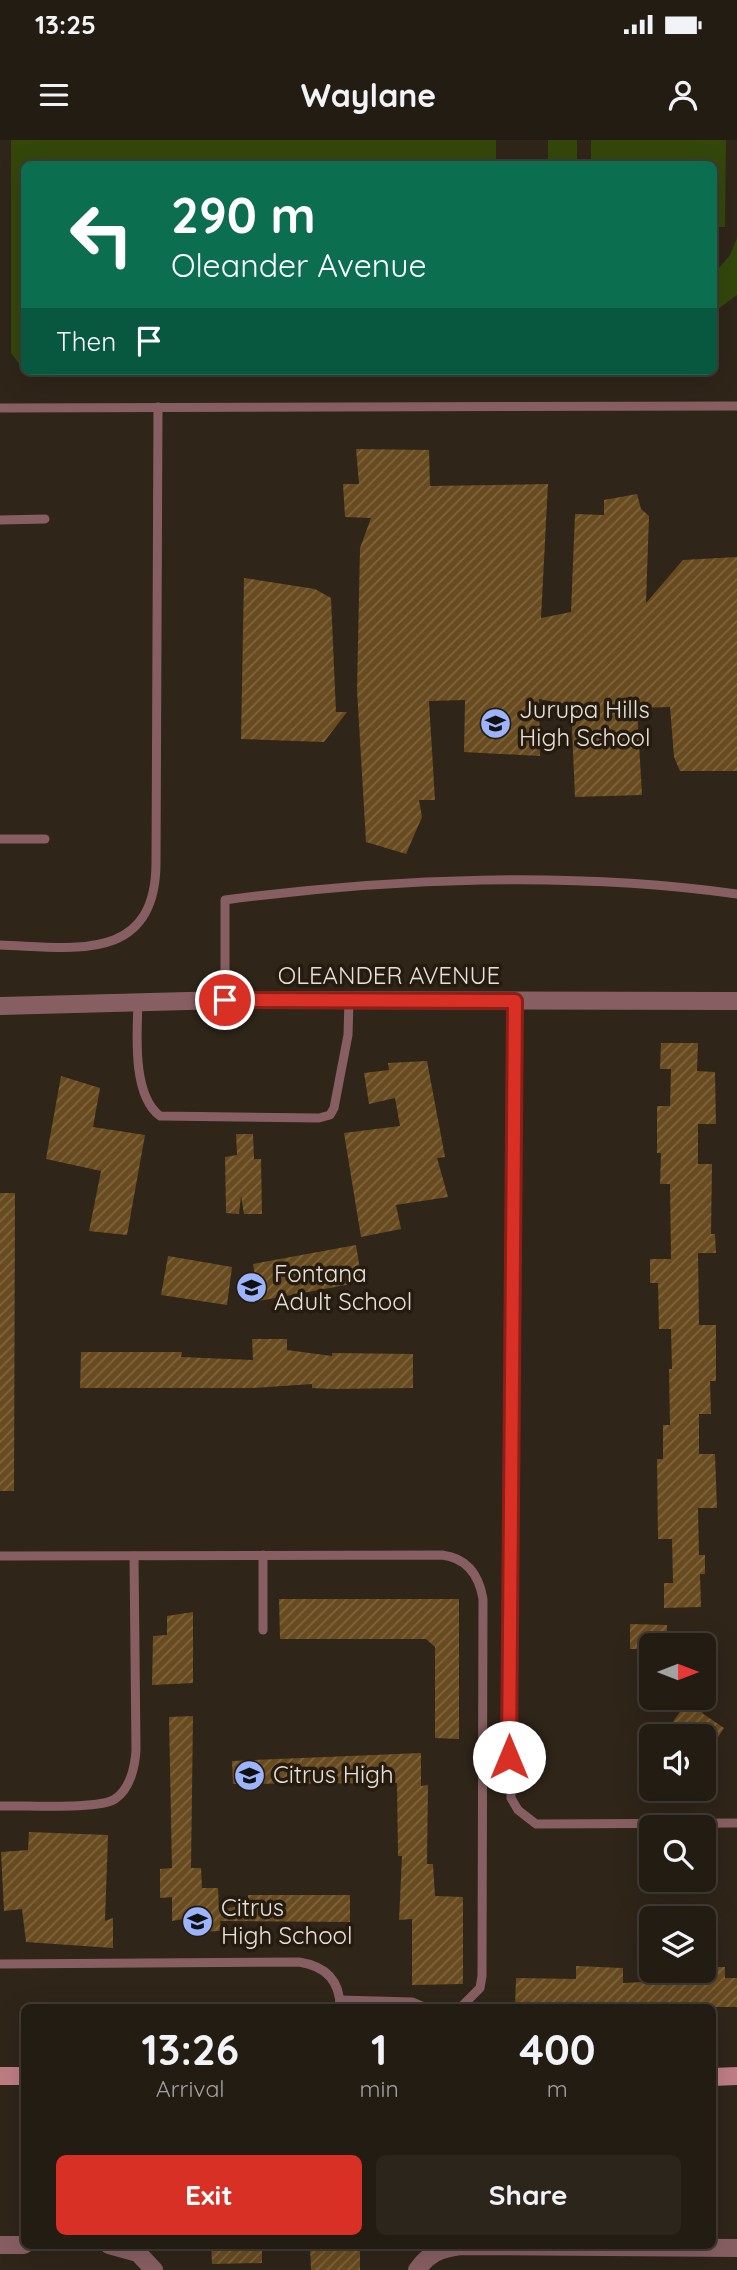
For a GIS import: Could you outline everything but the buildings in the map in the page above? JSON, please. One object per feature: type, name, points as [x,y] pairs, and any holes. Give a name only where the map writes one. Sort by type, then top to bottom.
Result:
[{"type":"street","name":"OLEANDER AVENUE","points":[[0,1006],[225,1000],[737,1001]]},
{"type":"street","points":[[0,2076],[21,2076]]},
{"type":"street","points":[[716,2077],[737,2077]]},
{"type":"street","points":[[0,2245],[21,2245]]},
{"type":"street","points":[[716,2247],[737,2248]]},
{"type":"street","points":[[124,2249],[138,2253],[153,2267]]},
{"type":"street","points":[[422,2263],[440,2249]]},
{"type":"lane","points":[[0,408],[737,406]]},
{"type":"lane","points":[[0,946],[104,946],[131,930],[152,898],[156,884],[158,407]]},
{"type":"lane","points":[[0,520],[44,519]]},
{"type":"lane","points":[[0,839],[44,839]]},
{"type":"lane","points":[[225,1000],[225,900],[339,888],[477,882],[569,883],[737,894]]},
{"type":"lane","points":[[138,1002],[137,1053],[142,1084],[147,1104],[160,1116],[319,1118],[330,1115],[334,1108],[348,1035],[349,1000]]},
{"type":"lane","points":[[515,1001],[509,1785],[512,1798],[518,1810],[536,1824],[737,1823]]},
{"type":"lane","points":[[264,1555],[264,1630]]},
{"type":"lane","points":[[0,1556],[442,1555],[461,1560],[477,1577],[483,1599],[482,1976],[480,1988],[464,2004]]},
{"type":"lane","points":[[0,1806],[107,1803],[124,1790],[134,1767],[136,1750],[134,1556]]},
{"type":"lane","points":[[0,1964],[299,1962],[325,1970],[335,1982],[340,2004],[417,2004]]},
{"type":"green space","points":[[11,140],[496,140],[496,161],[21,161],[21,366],[11,353]]},
{"type":"green space","points":[[548,140],[577,140],[577,161],[548,161]]},
{"type":"green space","points":[[591,140],[726,140],[725,227],[717,227],[717,161],[591,161]]},
{"type":"green space","points":[[737,238],[737,295],[717,310],[717,270],[730,255]]},
{"type":"place","name":"Jurupa Hills High School","points":[[496,724]]},
{"type":"place","name":"Fontana Adult School","points":[[251,1288]]},
{"type":"place","name":"Citrus High","points":[[250,1775]]},
{"type":"place","name":"Citrus High School","points":[[198,1922]]},
{"type":"route","points":[[225,1000],[515,1001],[509,1757]]}]
